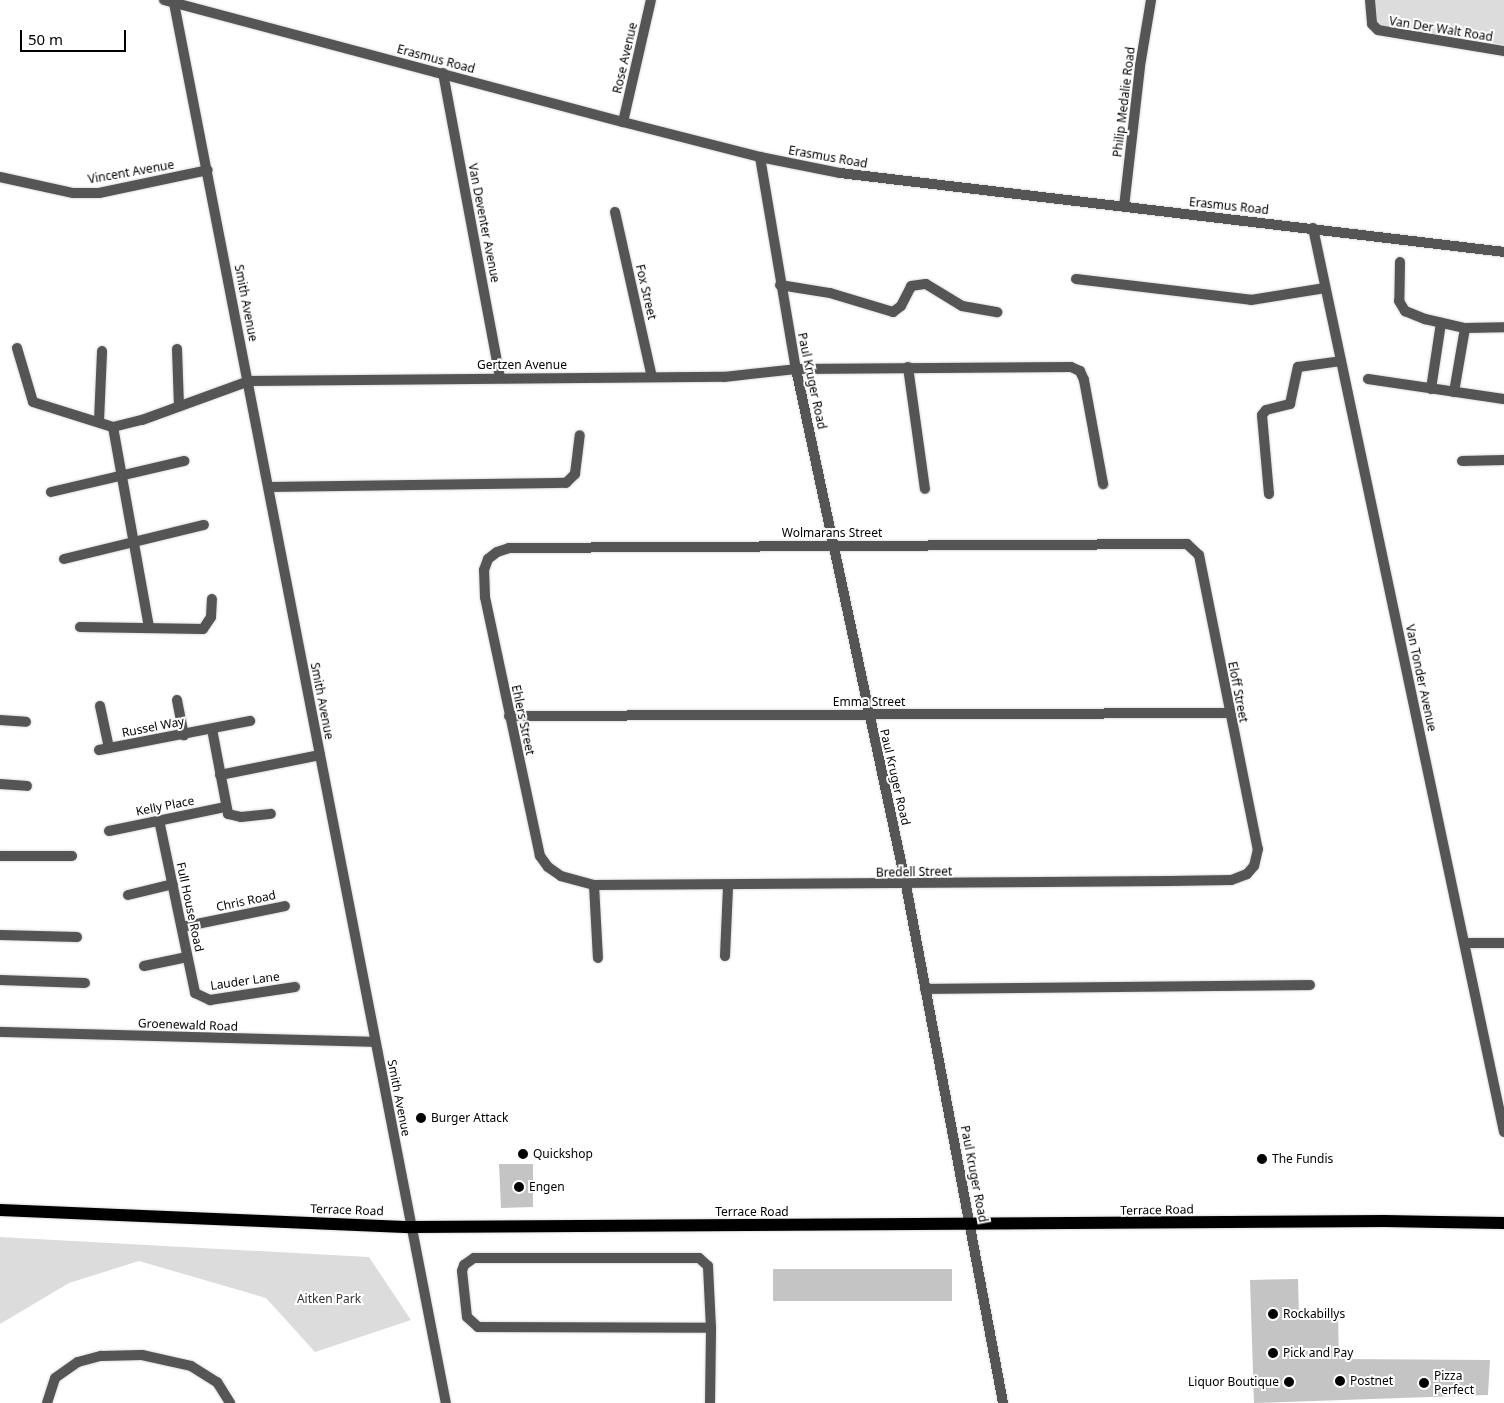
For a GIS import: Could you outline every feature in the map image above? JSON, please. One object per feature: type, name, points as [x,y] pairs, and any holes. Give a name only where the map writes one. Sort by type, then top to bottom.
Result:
[{"type":"main road","name":"Terrace Road","points":[[0,1210],[411,1227],[1384,1221],[1504,1223]]},
{"type":"street","name":"Rose Avenue","points":[[623,122],[651,0]]},
{"type":"street","name":"Philip Medalie Road","points":[[1124,207],[1140,66],[1151,0]]},
{"type":"street","name":"Van Der Walt Road","points":[[1370,0],[1372,24],[1378,30],[1504,51]]},
{"type":"street","name":"Erasmus Road","points":[[169,1],[623,122],[760,157],[840,173],[1504,252]]},
{"type":"street","name":"Smith Avenue","points":[[169,1],[208,170],[446,1403]]},
{"type":"street","name":"Van Deventer Avenue","points":[[443,73],[500,378]]},
{"type":"street","name":"Paul Kruger Road","points":[[760,157],[780,285],[796,370],[868,715],[906,885],[972,1225],[1003,1403]]},
{"type":"street","name":"Vincent Avenue","points":[[0,177],[73,193],[99,193],[208,170]]},
{"type":"street","name":"Fox Street","points":[[615,212],[652,377]]},
{"type":"street","name":"Van Tonder Avenue","points":[[1313,228],[1504,1132]]},
{"type":"street","points":[[1400,262],[1398,290],[1402,308],[1411,314],[1465,328],[1504,327]]},
{"type":"street","points":[[1076,279],[1251,300],[1325,288]]},
{"type":"street","points":[[780,285],[830,293],[894,312],[901,306],[911,286],[926,284],[962,306],[997,312]]},
{"type":"street","points":[[1431,388],[1441,323]]},
{"type":"street","points":[[1454,392],[1465,328]]},
{"type":"street","points":[[17,348],[32,402],[113,426],[149,628]]},
{"type":"street","points":[[177,349],[179,406]]},
{"type":"street","points":[[99,422],[102,351]]},
{"type":"street","points":[[1269,494],[1262,415],[1266,410],[1290,404],[1298,366],[1341,361]]},
{"type":"street","name":"Gertzen Avenue","points":[[113,426],[131,424],[248,381],[724,377],[796,370],[1058,366],[1080,371],[1084,380],[1103,484]]},
{"type":"street","points":[[908,367],[925,489]]},
{"type":"street","points":[[1368,379],[1504,399]]},
{"type":"street","points":[[269,487],[566,483],[575,474],[580,435]]},
{"type":"street","points":[[1462,461],[1504,460]]},
{"type":"street","points":[[51,492],[184,461]]},
{"type":"street","points":[[64,559],[204,525]]},
{"type":"street","name":"Wolmarans Street","points":[[488,560],[509,548],[1179,544]]},
{"type":"street","name":"Eloff Street","points":[[1179,544],[1193,547],[1199,555],[1229,713],[1258,849],[1257,857]]},
{"type":"street","name":"Ehlers Street","points":[[488,560],[484,570],[485,597],[540,856],[548,867],[561,876]]},
{"type":"street","points":[[80,627],[203,629],[211,617],[212,599]]},
{"type":"street","points":[[177,700],[184,734]]},
{"type":"street","name":"Russel Way","points":[[100,706],[104,749],[250,721]]},
{"type":"street","name":"Emma Street","points":[[509,716],[1229,713]]},
{"type":"street","points":[[0,720],[26,722]]},
{"type":"street","points":[[212,729],[225,807],[228,814],[235,816],[271,814]]},
{"type":"street","points":[[220,775],[320,755]]},
{"type":"street","points":[[0,784],[27,786]]},
{"type":"street","name":"Kelly Place","points":[[110,830],[225,807]]},
{"type":"street","name":"Full House Road","points":[[159,820],[193,986],[199,997]]},
{"type":"street","points":[[0,856],[72,856]]},
{"type":"street","name":"Bredell Street","points":[[561,876],[594,885],[728,886],[1231,880],[1247,874],[1257,857]]},
{"type":"street","points":[[128,895],[173,884]]},
{"type":"street","points":[[594,885],[598,958]]},
{"type":"street","points":[[726,956],[728,886]]},
{"type":"street","name":"Chris Road","points":[[182,927],[285,906]]},
{"type":"street","points":[[0,935],[77,937]]},
{"type":"street","points":[[1465,943],[1504,943]]},
{"type":"street","points":[[144,966],[187,957]]},
{"type":"street","points":[[0,980],[85,983]]},
{"type":"street","points":[[925,989],[1310,985]]},
{"type":"street","name":"Lauder Lane","points":[[199,997],[210,1000],[295,987]]},
{"type":"street","name":"Groenewald Road","points":[[0,1032],[375,1042]]},
{"type":"street","points":[[710,1403],[711,1328],[708,1266],[699,1258],[474,1258],[464,1265],[462,1271],[467,1317],[478,1327],[711,1328]]},
{"type":"street","points":[[47,1403],[55,1378],[78,1362],[101,1356],[142,1355],[191,1366],[217,1382],[230,1403]]},
{"type":"green space","points":[[1373,0],[1504,0],[1504,45],[1380,26],[1370,9]]},
{"type":"green space","name":"Aitken Park","points":[[0,1237],[369,1257],[411,1320],[315,1352],[266,1298],[139,1261],[69,1283],[0,1324]]},
{"type":"building","points":[[499,1164],[533,1164],[533,1207],[501,1208]]},
{"type":"building","points":[[773,1269],[952,1269],[952,1301],[773,1301]]},
{"type":"building","points":[[1298,1279],[1299,1316],[1338,1316],[1339,1359],[1490,1360],[1488,1395],[1254,1403],[1250,1280]]},
{"type":"place","name":"Burger Attack","points":[[421,1118]]},
{"type":"place","name":"Quickshop","points":[[523,1154]]},
{"type":"place","name":"The Fundis","points":[[1262,1159]]},
{"type":"place","name":"Engen","points":[[519,1187]]},
{"type":"place","name":"Rockabillys","points":[[1273,1314]]},
{"type":"place","name":"Pick and Pay","points":[[1273,1353]]},
{"type":"place","name":"Postnet","points":[[1340,1381]]},
{"type":"place","name":"Liquor Boutique","points":[[1289,1382]]},
{"type":"place","name":"Pizza Perfect","points":[[1424,1383]]}]
